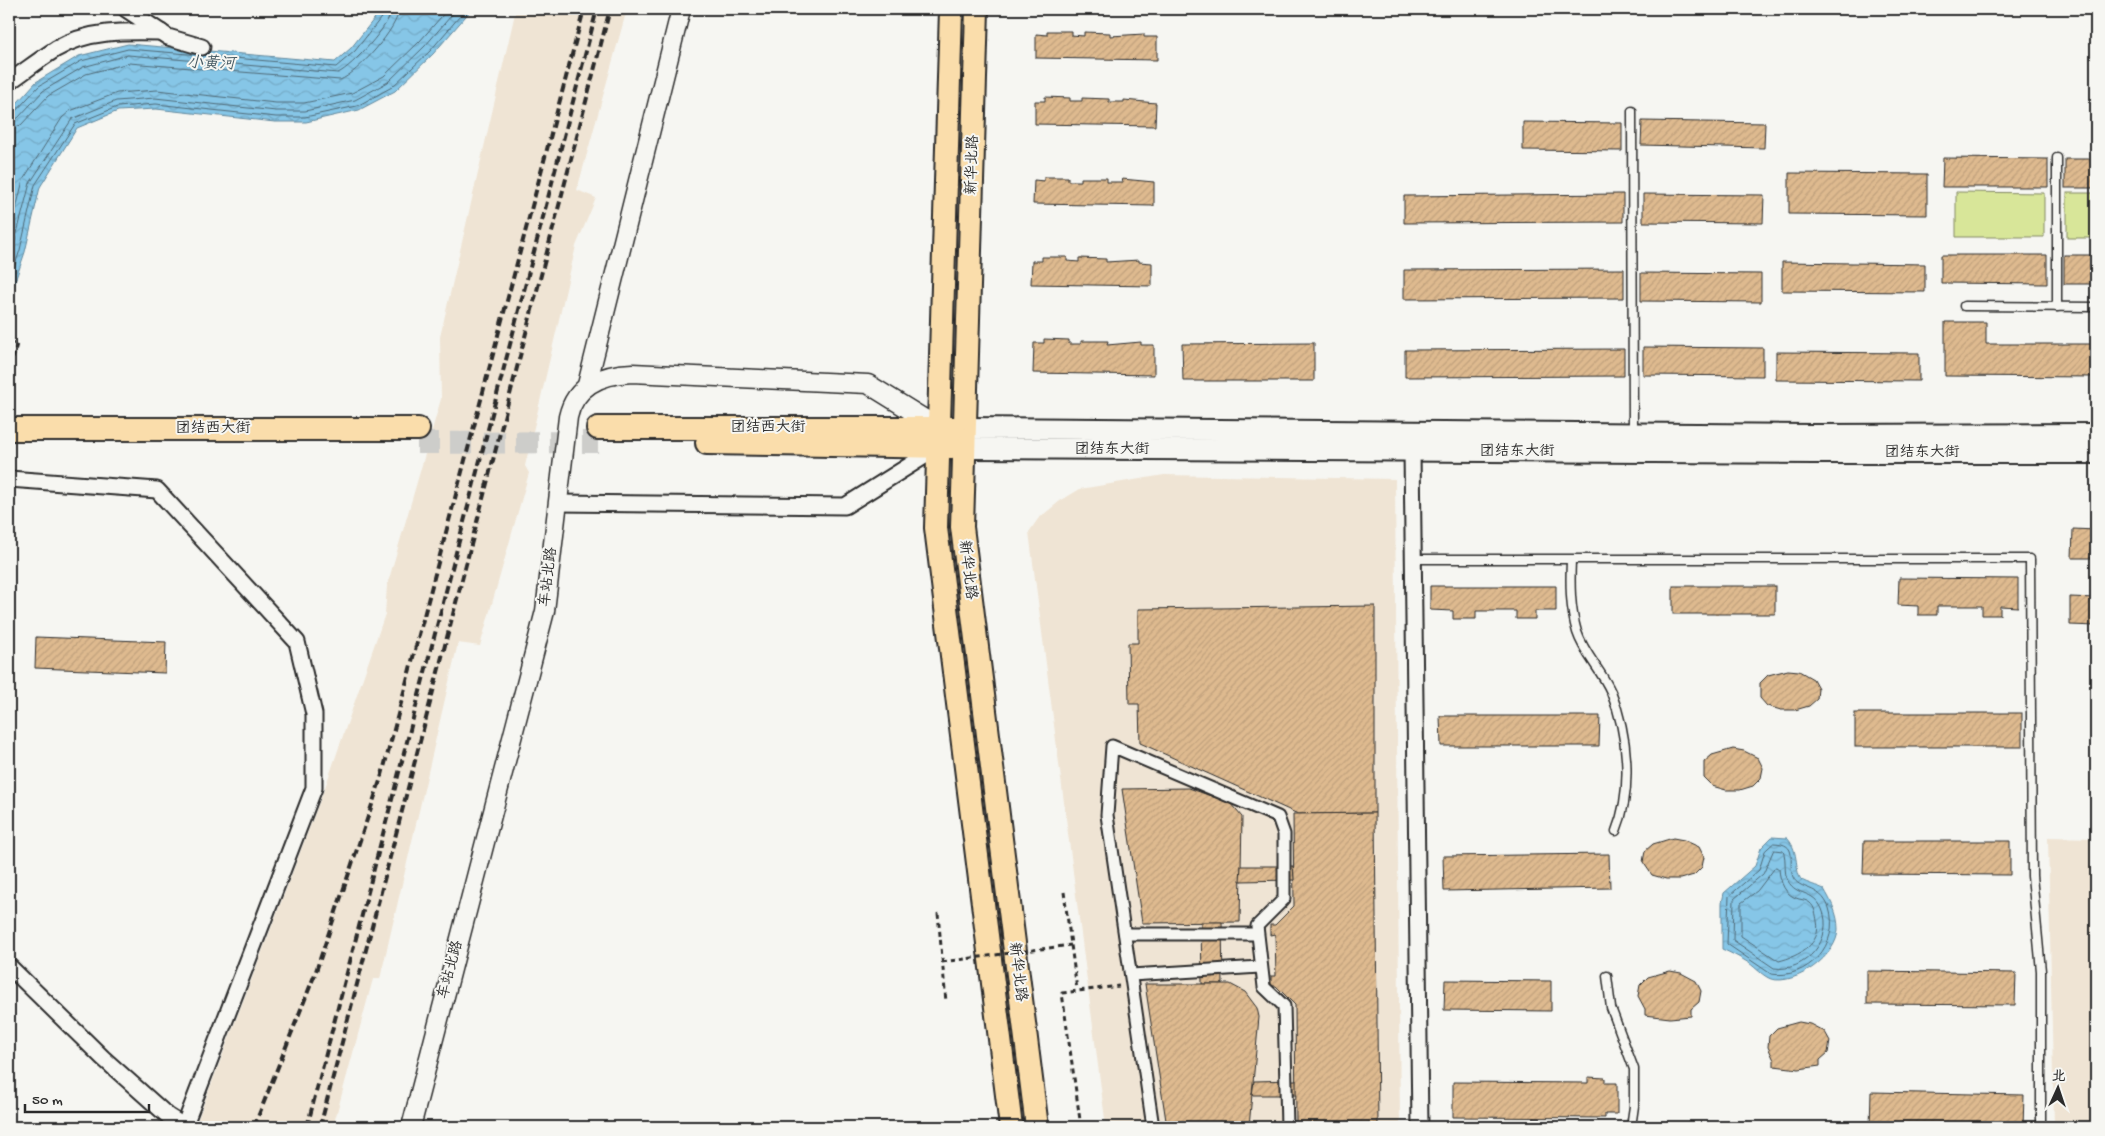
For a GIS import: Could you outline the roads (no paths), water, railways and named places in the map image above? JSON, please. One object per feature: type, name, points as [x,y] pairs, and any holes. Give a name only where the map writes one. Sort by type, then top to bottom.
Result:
[{"type":"main road","name":"新华北路","points":[[951,9],[936,528],[1011,1127]]},
{"type":"main road","name":"新华北路","points":[[977,9],[962,527],[1038,1127]]},
{"type":"main road","name":"团结西大街","points":[[9,429],[418,436],[9,445]]},
{"type":"main road","name":"团结东大街","points":[[939,438],[1633,433],[2096,434]]},
{"type":"main road","name":"团结西大街","points":[[598,435],[939,438]]},
{"type":"main road","name":"团结东大街","points":[[965,438],[1412,451],[2096,452]]},
{"type":"street","points":[[126,9],[178,41],[202,47]]},
{"type":"street","points":[[587,385],[682,9]]},
{"type":"street","points":[[9,82],[57,48],[81,38],[128,31],[161,32]]},
{"type":"street","name":"车站北路","points":[[411,1127],[545,611],[571,404],[587,385],[614,374],[632,373],[868,384],[939,438]]},
{"type":"street","points":[[558,503],[845,506],[939,438]]},
{"type":"street","points":[[1412,451],[1420,1127]]},
{"type":"street","points":[[9,479],[157,490],[297,642],[314,714],[314,788],[184,1127],[168,1116],[103,1058],[9,966]]},
{"type":"street","points":[[1153,1127],[1107,815],[1112,746],[1278,817],[1284,834],[1284,899],[1256,926],[1264,986],[1284,1006],[1287,1127]]},
{"type":"street","points":[[1125,934],[1257,934]]},
{"type":"street","points":[[1131,980],[1260,967]]},
{"type":"lane","points":[[1632,111],[1633,433]]},
{"type":"lane","points":[[2057,158],[2057,307]]},
{"type":"lane","points":[[1964,306],[2096,307]]},
{"type":"lane","points":[[1413,559],[2030,559],[2032,858],[2041,971],[2042,1127]]},
{"type":"lane","points":[[1571,560],[1572,614],[1578,634],[1611,693],[1623,738],[1627,791],[1622,816],[1616,831]]},
{"type":"lane","points":[[1607,976],[1610,1008],[1634,1070],[1634,1106],[1631,1127]]},
{"type":"water","name":"小黄河","points":[[382,9],[472,9],[433,54],[395,91],[359,110],[306,122],[275,122],[156,109],[118,111],[77,128],[40,187],[25,252],[9,299],[9,112],[36,82],[79,56],[128,44],[335,62],[351,48]]},
{"type":"water","points":[[1772,837],[1787,838],[1791,843],[1800,877],[1804,881],[1824,889],[1834,908],[1838,923],[1836,939],[1831,949],[1823,958],[1803,973],[1781,980],[1768,978],[1749,963],[1722,949],[1722,903],[1724,893],[1755,866],[1761,848]]},
{"type":"tunnel","points":[[417,443],[598,442]]},
{"type":"railway","points":[[254,1127],[315,974],[382,775],[584,9]]},
{"type":"railway","points":[[307,1127],[597,9]]},
{"type":"railway","points":[[320,1127],[610,9]]}]
